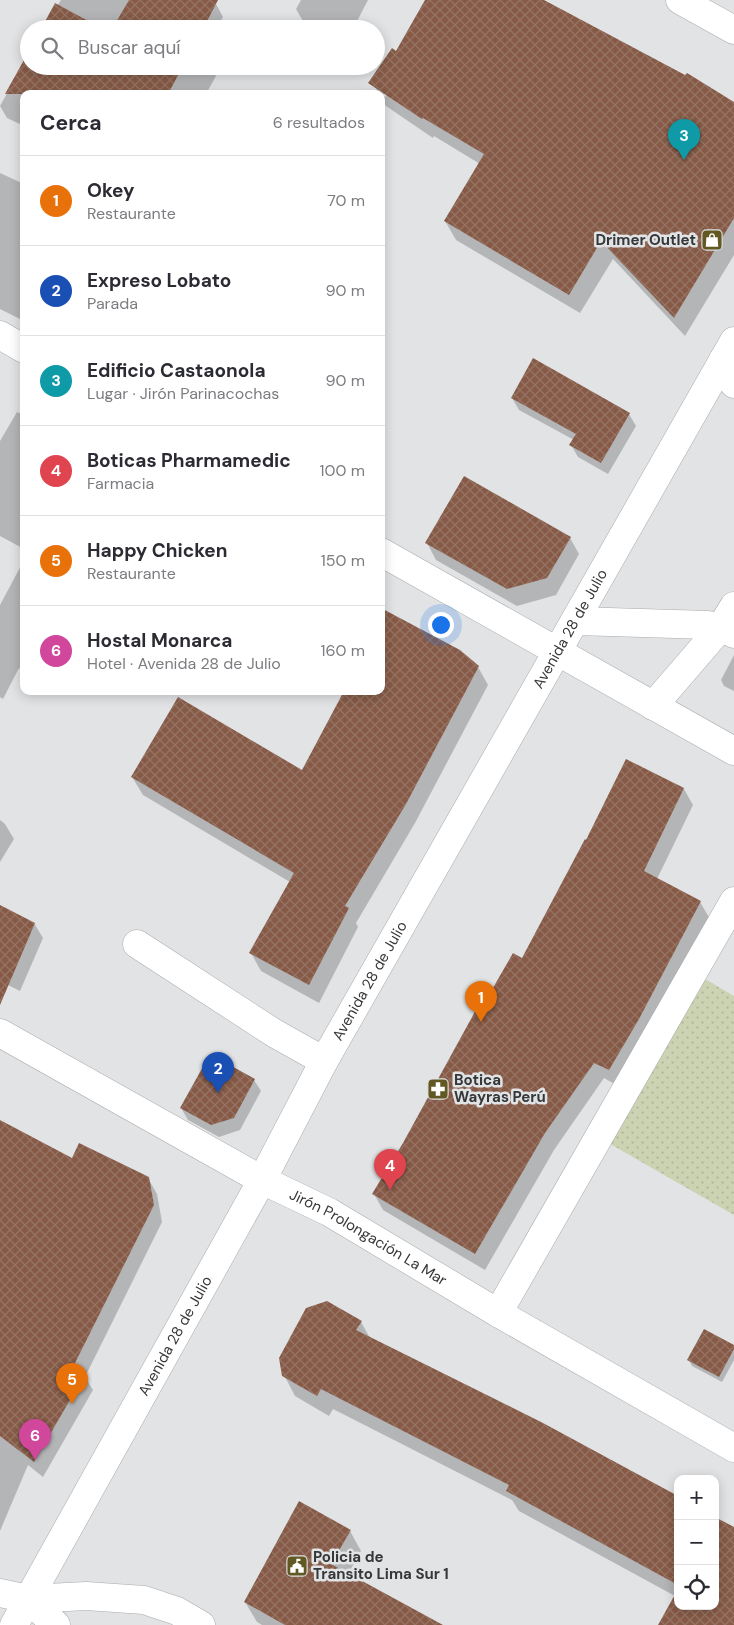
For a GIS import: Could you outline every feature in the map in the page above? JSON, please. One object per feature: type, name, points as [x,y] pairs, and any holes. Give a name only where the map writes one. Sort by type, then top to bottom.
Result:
[{"type":"street","points":[[680,0],[734,30]]},
{"type":"street","points":[[0,335],[20,347]]},
{"type":"street","name":"Avenida 28 de Julio","points":[[14,1625],[262,1180],[324,1061],[576,621],[730,362]]},
{"type":"street","points":[[385,554],[734,751]]},
{"type":"street","points":[[576,621],[730,623]]},
{"type":"street","points":[[654,706],[730,623]]},
{"type":"street","points":[[498,1314],[734,901]]},
{"type":"street","points":[[137,944],[274,1033],[324,1061]]},
{"type":"street","name":"Jirón Prolongación La Mar","points":[[0,1033],[262,1180],[328,1212],[498,1314],[734,1448]]},
{"type":"street","points":[[0,1592],[28,1599],[86,1596],[144,1600],[177,1611],[201,1625]]},
{"type":"street","points":[[28,1599],[56,1625]]},
{"type":"green space","points":[[693,972],[734,996],[734,1215],[598,1137]]},
{"type":"building","points":[[129,0],[218,0],[208,20],[117,20]]},
{"type":"building","points":[[425,0],[544,0],[685,75],[687,73],[734,102],[734,218],[674,318],[601,241],[569,295],[444,221],[484,154],[422,119],[385,94],[385,90],[378,90],[368,83],[373,75],[385,75],[385,58],[392,48],[396,51]]},
{"type":"building","points":[[55,3],[86,20],[46,20]]},
{"type":"building","points":[[20,67],[20,75],[178,75],[170,90],[20,90],[20,94],[5,94]]},
{"type":"building","points":[[533,358],[630,413],[601,463],[569,445],[576,434],[511,398]]},
{"type":"building","points":[[464,476],[571,537],[547,578],[507,589],[425,543]]},
{"type":"building","points":[[385,610],[460,650],[479,666],[406,804],[345,906],[349,908],[309,985],[249,953],[294,873],[131,777],[178,697],[302,770],[342,695],[385,695]]},
{"type":"building","points":[[626,759],[684,788],[644,871],[701,901],[639,1019],[609,1070],[594,1063],[545,1133],[475,1254],[372,1194],[403,1143],[483,997],[486,1000],[513,953],[522,958],[586,840]]},
{"type":"building","points":[[0,905],[35,923],[0,1005]]},
{"type":"building","points":[[210,1054],[255,1079],[234,1118],[211,1125],[180,1108]]},
{"type":"building","points":[[0,1120],[72,1158],[79,1143],[149,1177],[154,1205],[73,1367],[85,1374],[34,1462],[0,1436]]},
{"type":"building","points":[[327,1301],[362,1321],[356,1330],[543,1423],[674,1494],[674,1583],[506,1491],[509,1485],[321,1389],[317,1396],[282,1376],[279,1358],[306,1308]]},
{"type":"building","points":[[704,1329],[734,1345],[734,1349],[719,1377],[687,1360]]},
{"type":"building","name":"Policia de Transito Lima Sur 1","points":[[299,1501],[351,1530],[331,1564],[443,1625],[285,1625],[244,1602]]},
{"type":"building","points":[[719,1519],[734,1527],[734,1625],[658,1625],[674,1596],[674,1610],[719,1610]]},
{"type":"place","name":"Edificio Castaonola","points":[[684,160]]},
{"type":"place","name":"Drimer Outlet","points":[[712,240]]},
{"type":"place","name":"Okey","points":[[481,1022]]},
{"type":"place","name":"Botica Wayras Perú","points":[[438,1089]]},
{"type":"place","name":"Expreso Lobato","points":[[218,1093]]},
{"type":"place","name":"Boticas Pharmamedic","points":[[390,1190]]},
{"type":"place","name":"Happy Chicken","points":[[72,1404]]},
{"type":"place","name":"Hostal Monarca","points":[[35,1460]]},
{"type":"place","name":"Policia de Transito Lima Sur 1","points":[[297,1566]]}]
